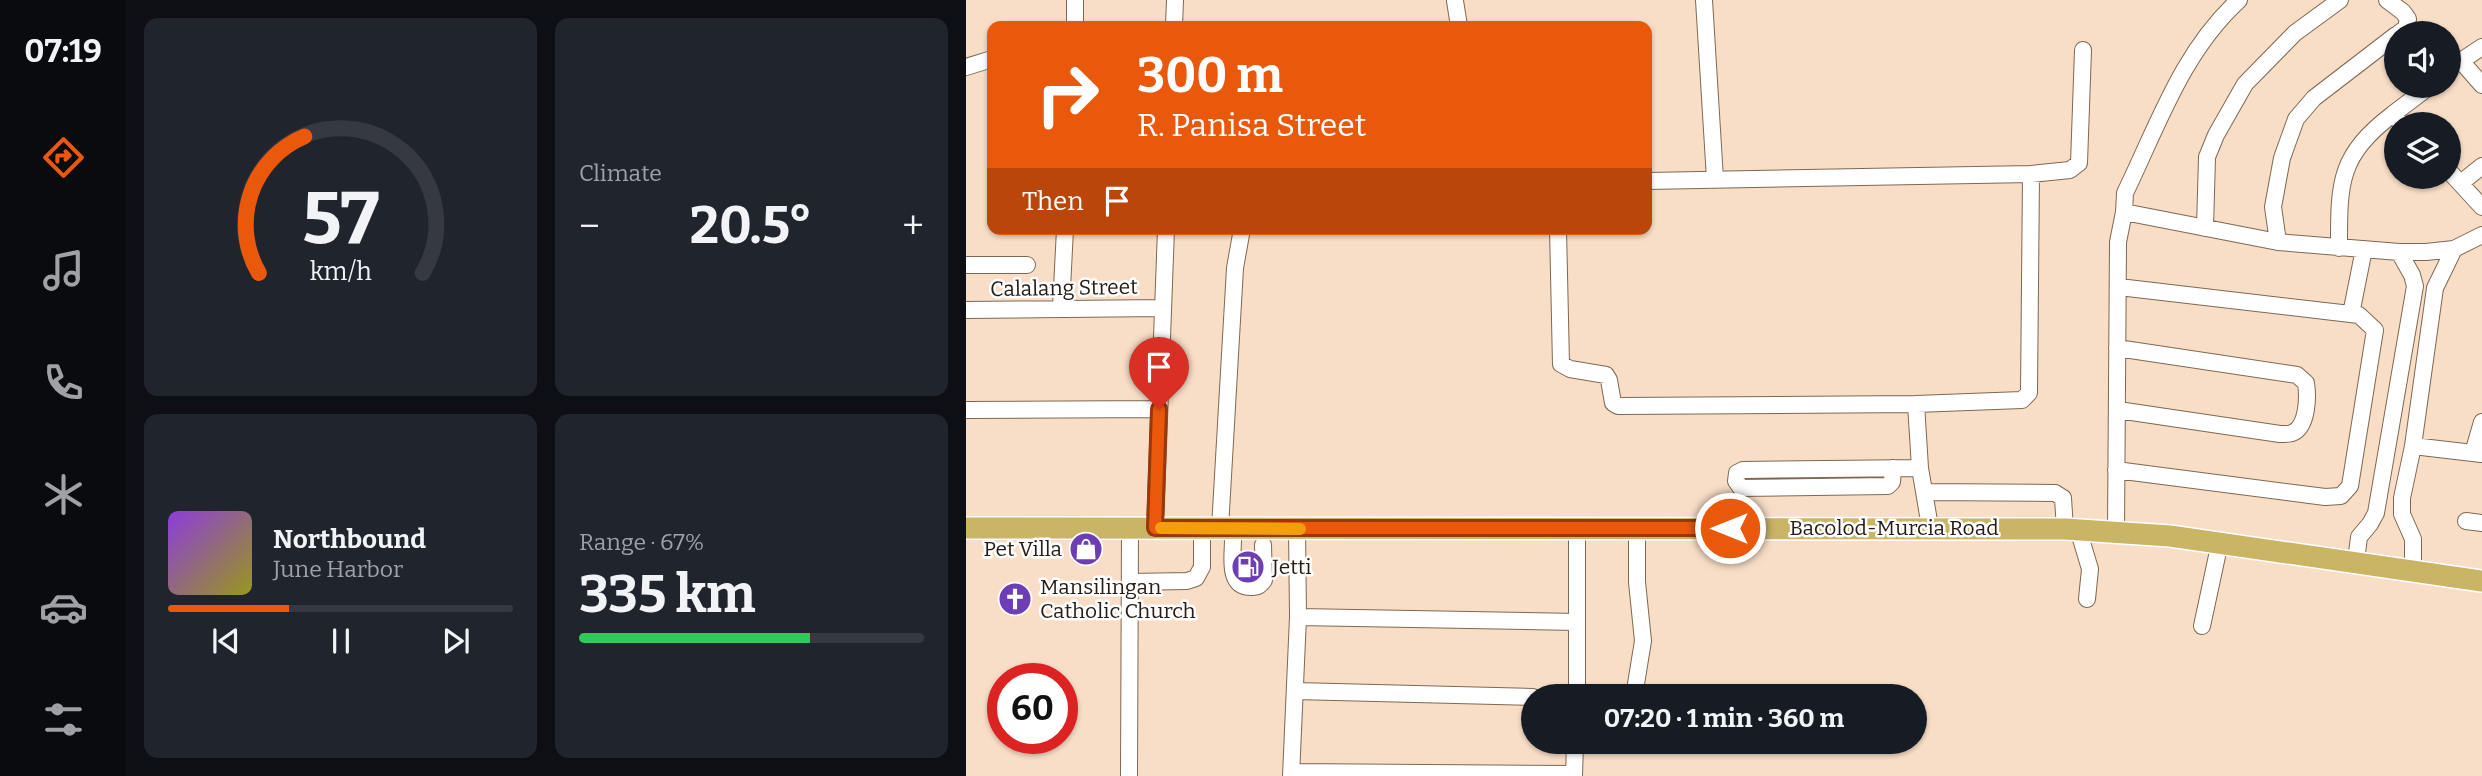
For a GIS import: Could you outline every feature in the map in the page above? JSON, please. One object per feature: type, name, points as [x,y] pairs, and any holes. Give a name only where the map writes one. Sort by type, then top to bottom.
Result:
[{"type":"main road","name":"Bacolod-Murcia Road","points":[[966,527],[1155,528],[1221,531],[1264,537],[1297,529],[2072,529],[2220,542],[2482,581]]},
{"type":"street","points":[[1075,0],[1075,21]]},
{"type":"street","points":[[1174,21],[1175,0]]},
{"type":"street","points":[[1704,0],[1715,178]]},
{"type":"street","points":[[2116,531],[2118,242],[2126,192],[2178,78],[2198,47],[2239,0]]},
{"type":"street","points":[[2205,228],[2207,157],[2245,84],[2295,33],[2340,0]]},
{"type":"street","points":[[2388,0],[2403,12],[2408,21]]},
{"type":"street","points":[[1455,1],[1457,21]]},
{"type":"street","points":[[2278,242],[2274,195],[2282,158],[2296,119],[2314,98],[2384,43]]},
{"type":"street","points":[[2461,61],[2482,47]]},
{"type":"street","points":[[1652,181],[2031,174],[2070,170],[2079,163],[2083,50]]},
{"type":"street","points":[[966,67],[987,61]]},
{"type":"street","points":[[2461,71],[2482,85]]},
{"type":"street","points":[[2405,112],[2418,98]]},
{"type":"street","points":[[2339,248],[2339,200],[2343,172],[2357,148],[2373,129],[2384,125]]},
{"type":"street","points":[[2482,166],[2462,182],[2482,206]]},
{"type":"street","points":[[1558,235],[1561,363],[1570,369],[1606,375],[1614,403],[1618,406],[1916,404],[2022,400],[2029,393],[2031,174]]},
{"type":"street","points":[[2124,212],[2278,242],[2399,252],[2454,249],[2482,235]]},
{"type":"street","points":[[1061,308],[1065,235]]},
{"type":"street","points":[[1155,528],[1166,235]]},
{"type":"street","points":[[1241,235],[1235,268],[1221,531],[1238,584],[1260,585],[1264,580],[1264,537]]},
{"type":"street","points":[[2351,314],[2364,249]]},
{"type":"street","points":[[2413,570],[2413,539],[2401,507],[2413,446],[2435,288],[2454,249]]},
{"type":"street","points":[[2356,561],[2359,537],[2376,513],[2415,286],[2399,252]]},
{"type":"street","points":[[966,265],[1027,265]]},
{"type":"street","points":[[2415,286],[2435,288]]},
{"type":"street","points":[[2116,470],[2325,497],[2340,496],[2350,486],[2375,330],[2364,318],[2351,314],[2119,287]]},
{"type":"street","name":"Calalang Street","points":[[966,310],[1162,308]]},
{"type":"street","points":[[2117,348],[2297,375],[2306,383],[2307,390],[2306,412],[2297,429],[2291,434],[2118,410]]},
{"type":"street","points":[[2402,374],[2422,377]]},
{"type":"street","points":[[1916,404],[1920,468],[1930,527]]},
{"type":"street","points":[[966,410],[1159,409]]},
{"type":"street","points":[[2413,446],[2478,453],[2482,422]]},
{"type":"street","points":[[2384,467],[2407,470]]},
{"type":"street","points":[[1793,478],[1893,468],[1920,468]]},
{"type":"street","points":[[1925,492],[2055,493],[2063,498],[2072,529],[2090,569],[2087,599]]},
{"type":"street","points":[[1129,776],[1130,528]]},
{"type":"street","points":[[1577,528],[1577,684]]},
{"type":"street","points":[[1636,684],[1643,641],[1637,582],[1637,528]]},
{"type":"street","points":[[1297,529],[1298,617],[1291,774],[1574,775],[1575,754]]},
{"type":"street","points":[[1130,582],[1187,581],[1196,578],[1221,531]]},
{"type":"street","points":[[2202,626],[2220,542]]},
{"type":"street","points":[[1298,617],[1577,622]]},
{"type":"street","points":[[1295,691],[1521,697]]},
{"type":"slow traffic","points":[[1161,528],[1300,529]]},
{"type":"place","name":"Pet Villa","points":[[1086,549]]},
{"type":"place","name":"Jetti","points":[[1248,567]]},
{"type":"place","name":"Mansilingan Catholic Church","points":[[1015,599]]},
{"type":"route","points":[[1159,409],[1155,528],[1730,528]]}]
